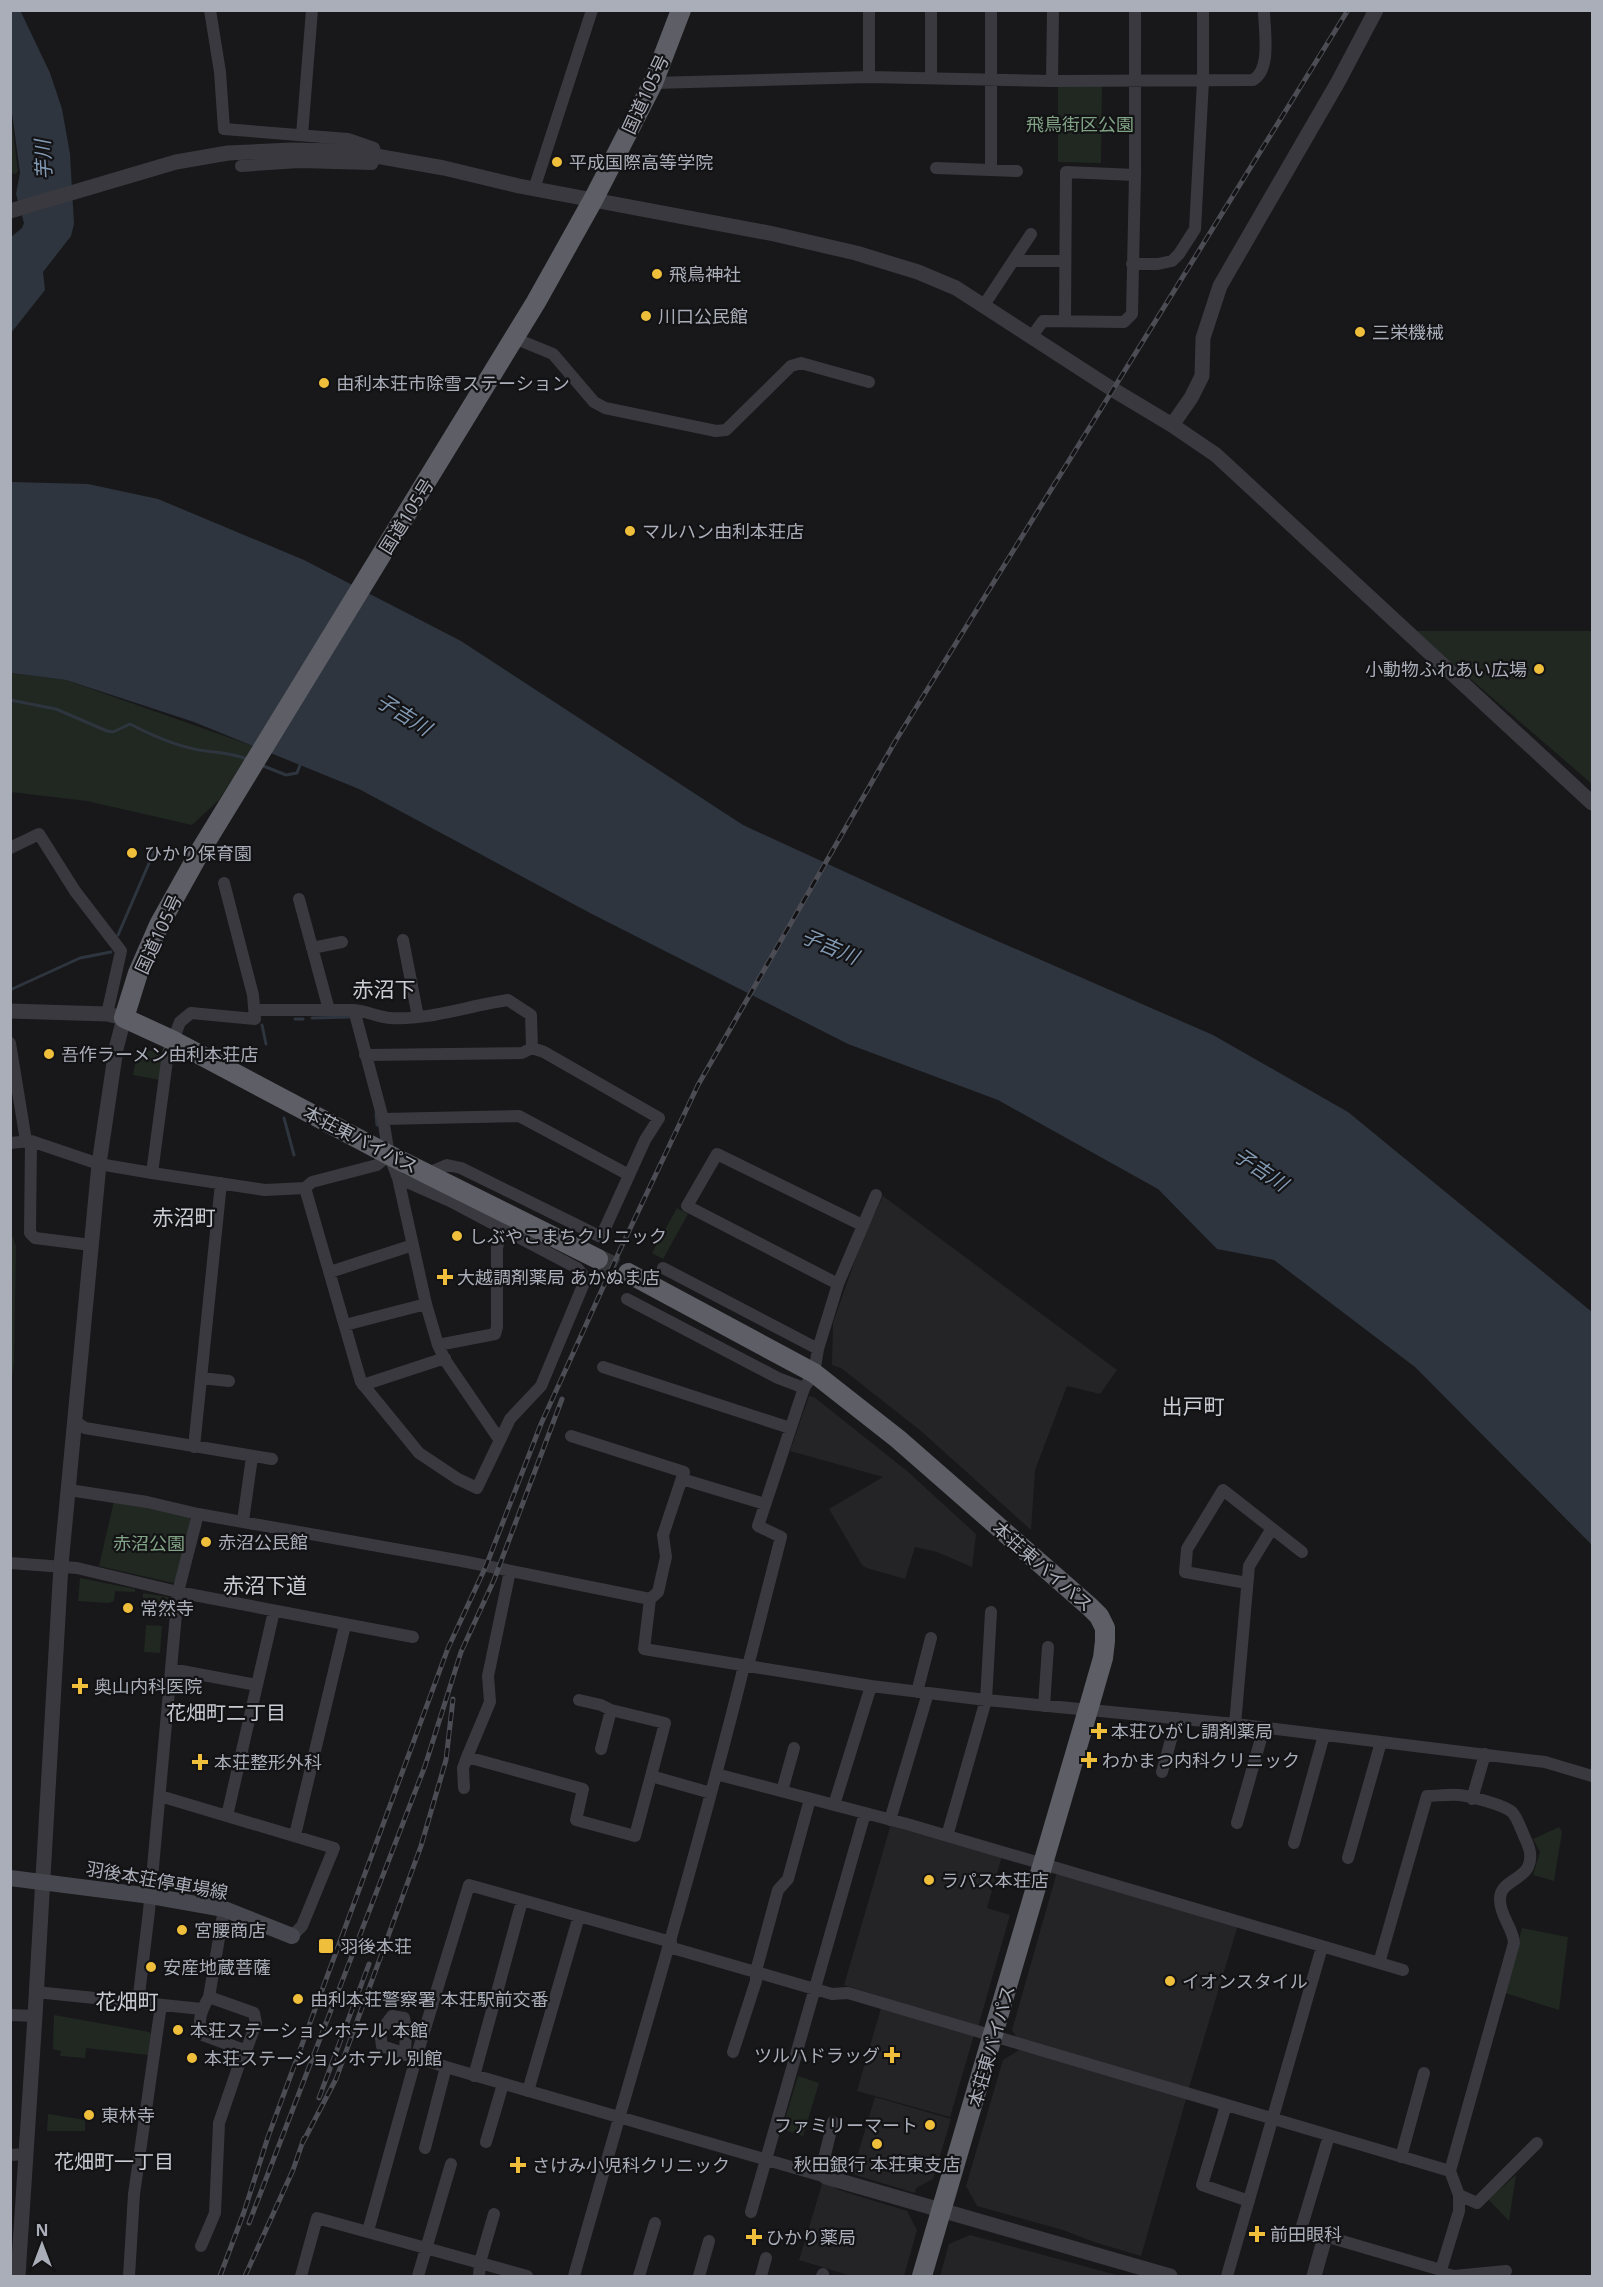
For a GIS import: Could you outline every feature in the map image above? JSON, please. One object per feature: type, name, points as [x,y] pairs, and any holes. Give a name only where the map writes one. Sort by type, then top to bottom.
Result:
[{"type":"highway","name":"国道105号","points":[[116,1016],[159,925],[202,848],[424,488],[593,200],[653,83],[681,10]]},
{"type":"highway","name":"本荘東バイパス","points":[[116,1016],[172,1040],[389,1155],[598,1259]]},
{"type":"highway","name":"本荘東バイパス","points":[[628,1273],[809,1381],[897,1439],[1099,1616],[1105,1628],[1103,1658],[922,2277]]},
{"type":"main road","name":"羽後本荘停車場線","points":[[10,1878],[150,1896],[224,1909],[292,1936]]},
{"type":"street","points":[[210,10],[220,72],[224,129],[348,139],[374,148],[376,156],[372,164],[299,162],[241,166]]},
{"type":"street","points":[[302,135],[312,10]]},
{"type":"street","points":[[534,189],[592,10]]},
{"type":"street","points":[[869,10],[869,77]]},
{"type":"street","points":[[931,10],[931,78]]},
{"type":"street","points":[[991,10],[992,170]]},
{"type":"street","points":[[1052,81],[1053,10]]},
{"type":"street","points":[[1032,336],[1043,321],[1124,322],[1132,315],[1135,10]]},
{"type":"street","points":[[1132,264],[1158,264],[1172,261],[1196,229],[1203,81],[1203,10]]},
{"type":"street","points":[[653,83],[869,77],[1052,81],[1253,80],[1265,67],[1264,10]]},
{"type":"street","points":[[1172,424],[1191,398],[1202,376],[1203,338],[1220,286],[1338,82],[1376,10]]},
{"type":"street","points":[[10,211],[138,172],[219,154],[292,150],[343,151],[444,168],[534,189],[774,234],[856,253],[918,272],[956,288],[984,305],[1112,389],[1172,424],[1216,455],[1593,803]]},
{"type":"street","points":[[936,168],[1017,171]]},
{"type":"street","points":[[1065,321],[1066,172],[1135,175]]},
{"type":"street","points":[[984,305],[1031,234]]},
{"type":"street","points":[[1013,261],[1065,261]]},
{"type":"street","points":[[514,338],[553,354],[594,402],[605,408],[716,431],[726,430],[791,366],[801,363],[869,382]]},
{"type":"street","points":[[10,848],[39,834],[75,891],[120,951],[116,1049],[99,1164],[61,1565],[18,2277]]},
{"type":"street","points":[[152,1173],[167,1060],[180,1022],[191,1013],[255,1019],[256,1010],[224,883]]},
{"type":"street","points":[[299,899],[329,1010]]},
{"type":"street","points":[[403,940],[418,1017]]},
{"type":"street","points":[[312,948],[342,942]]},
{"type":"street","points":[[256,1010],[354,1010],[388,1018],[418,1017],[508,1000],[531,1015],[532,1048]]},
{"type":"street","points":[[354,1010],[383,1119],[389,1155],[398,1178],[426,1304],[438,1345],[499,1439]]},
{"type":"street","points":[[10,1011],[116,1016]]},
{"type":"street","points":[[10,1043],[28,1141],[30,1233],[35,1238],[92,1245]]},
{"type":"street","points":[[365,1055],[522,1053],[532,1048],[544,1052],[658,1118],[645,1140],[601,1237],[461,1168],[447,1165],[428,1173]]},
{"type":"street","points":[[383,1119],[519,1116],[629,1175]]},
{"type":"street","points":[[10,1143],[28,1141],[99,1164],[265,1190],[305,1188],[312,1182],[377,1165],[389,1155]]},
{"type":"street","points":[[838,1284],[687,1206],[717,1154],[862,1225]]},
{"type":"street","points":[[305,1188],[363,1385],[419,1453],[458,1479],[477,1488],[510,1419],[541,1386],[584,1283],[583,1275],[578,1268],[398,1178]]},
{"type":"street","points":[[194,1447],[221,1183]]},
{"type":"street","points":[[574,2277],[618,2117],[670,1945],[781,1537],[758,1526],[790,1428],[809,1381],[838,1284],[876,1195]]},
{"type":"street","points":[[438,1345],[495,1334],[497,1328],[497,1248],[505,1231]]},
{"type":"street","points":[[330,1272],[413,1245]]},
{"type":"street","points":[[663,1268],[818,1349]]},
{"type":"street","points":[[627,1299],[778,1378],[809,1381]]},
{"type":"street","points":[[345,1324],[426,1304]]},
{"type":"street","points":[[363,1385],[445,1358]]},
{"type":"street","points":[[603,1367],[790,1428]]},
{"type":"street","points":[[201,1378],[229,1381]]},
{"type":"street","points":[[76,1422],[85,1428],[272,1459]]},
{"type":"street","points":[[571,1436],[684,1472],[663,1535],[666,1557],[658,1592],[650,1599],[644,1649],[871,1686],[986,1700],[1235,1724],[1545,1762],[1593,1776]]},
{"type":"street","points":[[243,1521],[252,1457]]},
{"type":"street","points":[[682,1479],[765,1504]]},
{"type":"street","points":[[69,1490],[147,1502],[198,1514],[650,1599]]},
{"type":"street","points":[[1247,1583],[1185,1572],[1187,1549],[1223,1490],[1271,1530],[1302,1552]]},
{"type":"street","points":[[138,2003],[160,1796],[178,1592],[198,1514]]},
{"type":"street","points":[[1235,1724],[1249,1566],[1271,1530]]},
{"type":"street","points":[[10,1563],[61,1565],[178,1592],[413,1637]]},
{"type":"street","points":[[464,1788],[463,1768],[490,1702],[488,1676],[510,1571]]},
{"type":"street","points":[[227,1816],[274,1611]]},
{"type":"street","points":[[947,1836],[986,1700],[991,1612]]},
{"type":"street","points":[[295,1835],[345,1625]]},
{"type":"street","points":[[890,1820],[922,1692],[931,1638]]},
{"type":"street","points":[[1044,1706],[1048,1647]]},
{"type":"street","points":[[171,1669],[257,1685]]},
{"type":"street","points":[[834,1805],[871,1686]]},
{"type":"street","points":[[467,1756],[583,1789],[576,1820],[635,1836],[665,1723],[579,1700]]},
{"type":"street","points":[[601,1749],[611,1710]]},
{"type":"street","points":[[1162,1772],[1177,1718]]},
{"type":"street","points":[[1238,1823],[1264,1728]]},
{"type":"street","points":[[1294,1843],[1324,1735]]},
{"type":"street","points":[[1348,1858],[1381,1742]]},
{"type":"street","points":[[782,1791],[794,1748]]},
{"type":"street","points":[[1472,1799],[1485,1754]]},
{"type":"street","points":[[716,1774],[947,1836],[1403,1970]]},
{"type":"street","points":[[651,1776],[711,1793]]},
{"type":"street","points":[[1378,1963],[1427,1796],[1459,1795],[1504,1807],[1513,1813],[1529,1847],[1530,1858],[1523,1874],[1501,1891],[1502,1913],[1513,1934],[1514,1943],[1450,2171],[1459,2195],[1459,2211],[1441,2270]]},
{"type":"street","points":[[160,1796],[334,1848],[302,1926],[292,1936]]},
{"type":"street","points":[[733,2052],[756,1981],[756,1971],[778,1890],[788,1879],[810,1799]]},
{"type":"street","points":[[751,2212],[865,1813]]},
{"type":"street","points":[[368,2231],[410,2056],[469,1885],[832,1994],[848,1993],[1450,2171]]},
{"type":"street","points":[[474,2076],[522,1900]]},
{"type":"street","points":[[224,1909],[209,1997],[202,2009],[200,2022],[204,2035],[244,2050]]},
{"type":"street","points":[[528,2091],[579,1917]]},
{"type":"street","points":[[1227,2277],[1322,1947]]},
{"type":"street","points":[[36,1992],[202,2009]]},
{"type":"street","points":[[201,2246],[215,2213],[219,2123],[244,2050],[247,2048],[256,2024],[254,2013],[209,1997]]},
{"type":"street","points":[[129,2277],[134,2194],[161,2005]]},
{"type":"street","points":[[10,2015],[35,2016]]},
{"type":"street","points":[[410,2056],[1170,2277]]},
{"type":"street","points":[[425,2148],[446,2067]]},
{"type":"street","points":[[1401,2157],[1424,2073]]},
{"type":"street","points":[[486,2142],[503,2084]]},
{"type":"street","points":[[1226,2105],[1202,2185],[1249,2201]]},
{"type":"street","points":[[823,2176],[833,2122]]},
{"type":"street","points":[[1329,2136],[1301,2229],[1441,2270],[1443,2273],[1454,2276],[1506,2271]]},
{"type":"street","points":[[1459,2195],[1477,2204],[1536,2143]]},
{"type":"street","points":[[10,2155],[27,2154]]},
{"type":"street","points":[[418,2277],[450,2164]]},
{"type":"street","points":[[479,2277],[480,2262],[494,2214]]},
{"type":"street","points":[[301,2277],[317,2218],[527,2277]]},
{"type":"street","points":[[639,2277],[655,2223]]},
{"type":"street","points":[[1314,2277],[1325,2237]]},
{"type":"street","points":[[699,2277],[709,2241]]},
{"type":"street","points":[[761,2277],[766,2258]]},
{"type":"shaded area","points":[[883,1196],[1117,1370],[1100,1394],[1067,1386],[1035,1470],[1031,1530],[921,1431],[841,1368],[832,1365],[833,1323],[862,1240]]},
{"type":"shaded area","points":[[809,1396],[814,1397],[907,1471],[976,1534],[972,1567],[937,1552],[915,1547],[905,1579],[862,1565],[829,1509],[883,1477],[790,1451]]},
{"type":"shaded area","points":[[891,1824],[1002,1856],[987,1908],[1010,1915],[978,2027],[844,1985]]},
{"type":"shaded area","points":[[1057,1872],[1238,1925],[1188,2091],[1017,2038],[1012,2030]]},
{"type":"shaded area","points":[[881,2008],[974,2035],[950,2117],[857,2091]]},
{"type":"shaded area","points":[[1019,2050],[1187,2096],[1141,2256],[1063,2230],[977,2206],[966,2186],[1003,2060]]},
{"type":"shaded area","points":[[875,2097],[951,2119],[933,2179],[916,2188],[915,2193],[852,2174]]},
{"type":"shaded area","points":[[823,2181],[839,2190],[907,2211],[917,2230],[904,2276],[851,2276],[799,2260]]},
{"type":"shaded area","points":[[970,2235],[1120,2276],[940,2276],[949,2244]]},
{"type":"green space","name":"飛鳥街区公園","points":[[1058,86],[1102,86],[1101,163],[1058,162]]},
{"type":"green space","points":[[11,115],[18,171],[16,174],[11,173]]},
{"type":"green space","points":[[1415,631],[1592,631],[1592,784]]},
{"type":"green space","points":[[10,673],[66,680],[253,746],[219,800],[192,825],[87,801],[11,792]]},
{"type":"green space","points":[[153,1050],[163,1056],[160,1080],[133,1075],[137,1054]]},
{"type":"green space","points":[[677,1208],[688,1214],[663,1259],[652,1253]]},
{"type":"green space","points":[[11,1233],[16,1246],[14,1363],[11,1383]]},
{"type":"green space","name":"赤沼公園","points":[[114,1501],[189,1517],[191,1522],[179,1579],[173,1583],[99,1566]]},
{"type":"green space","points":[[80,1578],[135,1589],[135,1592],[115,1591],[114,1601],[109,1603],[78,1601]]},
{"type":"green space","points":[[143,1593],[168,1597],[171,1600],[170,1619],[143,1617]]},
{"type":"green space","points":[[146,1625],[162,1626],[160,1653],[144,1652]]},
{"type":"green space","points":[[1559,1827],[1562,1832],[1554,1881],[1533,1875],[1540,1852],[1533,1839]]},
{"type":"green space","points":[[1522,1928],[1568,1937],[1559,2010],[1505,1993]]},
{"type":"green space","points":[[54,2015],[149,2032],[151,2034],[148,2055],[86,2048],[85,2058],[60,2056],[61,2051],[53,2049]]},
{"type":"green space","points":[[798,2076],[819,2083],[803,2136],[782,2129]]},
{"type":"green space","points":[[48,2114],[85,2120],[85,2131],[47,2131]]},
{"type":"green space","points":[[1516,2175],[1509,2221],[1488,2199]]},
{"type":"water","name":"芋川","points":[[20,10],[50,73],[62,109],[70,154],[74,224],[71,236],[43,272],[45,290],[11,333],[11,237],[22,228],[24,223],[16,194],[20,173],[10,98],[11,11]]},
{"type":"water","name":"子吉川","points":[[11,482],[88,484],[158,499],[304,560],[461,641],[743,825],[963,926],[1213,1035],[1348,1112],[1592,1312],[1592,1545],[1415,1367],[1274,1260],[1217,1249],[1158,1189],[998,1100],[848,1044],[590,913],[359,789],[194,722],[66,680],[11,673]]},
{"type":"waterway","points":[[10,700],[56,709],[107,731],[113,732],[130,724],[177,744],[247,759]]},
{"type":"waterway","points":[[261,765],[286,775],[297,773],[300,765]]},
{"type":"waterway","points":[[118,935],[156,847]]},
{"type":"waterway","points":[[10,990],[80,958],[111,952]]},
{"type":"waterway","points":[[312,1018],[352,1017]]},
{"type":"waterway","points":[[295,1019],[303,1019]]},
{"type":"waterway","points":[[262,1025],[266,1044]]},
{"type":"waterway","points":[[376,1114],[377,1125]]},
{"type":"waterway","points":[[284,1118],[294,1155]]},
{"type":"tunnel","points":[[598,1259],[628,1273]]},
{"type":"railway","points":[[220,2276],[268,2137],[448,1648],[486,1566],[541,1424],[698,1085],[896,740],[1348,10]]},
{"type":"railway","points":[[249,2223],[425,1766],[461,1652],[494,1580],[562,1399]]},
{"type":"railway","points":[[302,2144],[336,2079],[421,1846],[446,1760],[453,1699]]},
{"type":"railway","points":[[319,2098],[369,1964]]},
{"type":"railway","points":[[245,2276],[293,2170],[304,2138]]},
{"type":"place","name":"平成国際高等学院","points":[[557,162]]},
{"type":"place","name":"飛鳥神社","points":[[657,274]]},
{"type":"place","name":"川口公民館","points":[[646,316]]},
{"type":"place","name":"三栄機械","points":[[1360,332]]},
{"type":"place","name":"由利本荘市除雪ステーション","points":[[324,383]]},
{"type":"place","name":"マルハン由利本荘店","points":[[630,531]]},
{"type":"place","name":"小動物ふれあい広場","points":[[1539,669]]},
{"type":"place","name":"ひかり保育園","points":[[132,853]]},
{"type":"place","name":"吾作ラーメン由利本荘店","points":[[49,1054]]},
{"type":"place","name":"しぶやこまちクリニック","points":[[457,1236]]},
{"type":"place","name":"大越調剤薬局 あかぬま店","points":[[445,1277]]},
{"type":"place","name":"赤沼公民館","points":[[206,1542]]},
{"type":"place","name":"常然寺","points":[[128,1608]]},
{"type":"place","name":"奥山内科医院","points":[[80,1686]]},
{"type":"place","name":"本荘ひがし調剤薬局","points":[[1099,1731]]},
{"type":"place","name":"わかまつ内科クリニック","points":[[1089,1760]]},
{"type":"place","name":"本荘整形外科","points":[[200,1762]]},
{"type":"place","name":"ラパス本荘店","points":[[929,1880]]},
{"type":"place","name":"宮腰商店","points":[[182,1930]]},
{"type":"place","name":"羽後本荘","points":[[326,1946]]},
{"type":"place","name":"安産地蔵菩薩","points":[[151,1967]]},
{"type":"place","name":"イオンスタイル","points":[[1170,1981]]},
{"type":"place","name":"由利本荘警察署 本荘駅前交番","points":[[298,1999]]},
{"type":"place","name":"本荘ステーションホテル 本館","points":[[178,2030]]},
{"type":"place","name":"ツルハドラッグ","points":[[892,2055]]},
{"type":"place","name":"本荘ステーションホテル 別館","points":[[192,2058]]},
{"type":"place","name":"東林寺","points":[[89,2115]]},
{"type":"place","name":"ファミリーマート","points":[[930,2125]]},
{"type":"place","name":"秋田銀行 本荘東支店","points":[[877,2144]]},
{"type":"place","name":"さけみ小児科クリニック","points":[[518,2165]]},
{"type":"place","name":"前田眼科","points":[[1257,2234]]},
{"type":"place","name":"ひかり薬局","points":[[754,2237]]},
{"type":"district","name":"赤沼下","points":[[384,989]]},
{"type":"district","name":"赤沼町","points":[[184,1217]]},
{"type":"district","name":"出戸町","points":[[1193,1406]]},
{"type":"district","name":"赤沼下道","points":[[265,1585]]},
{"type":"district","name":"花畑町二丁目","points":[[226,1712]]},
{"type":"district","name":"花畑町","points":[[127,2001]]},
{"type":"district","name":"花畑町一丁目","points":[[114,2161]]}]
